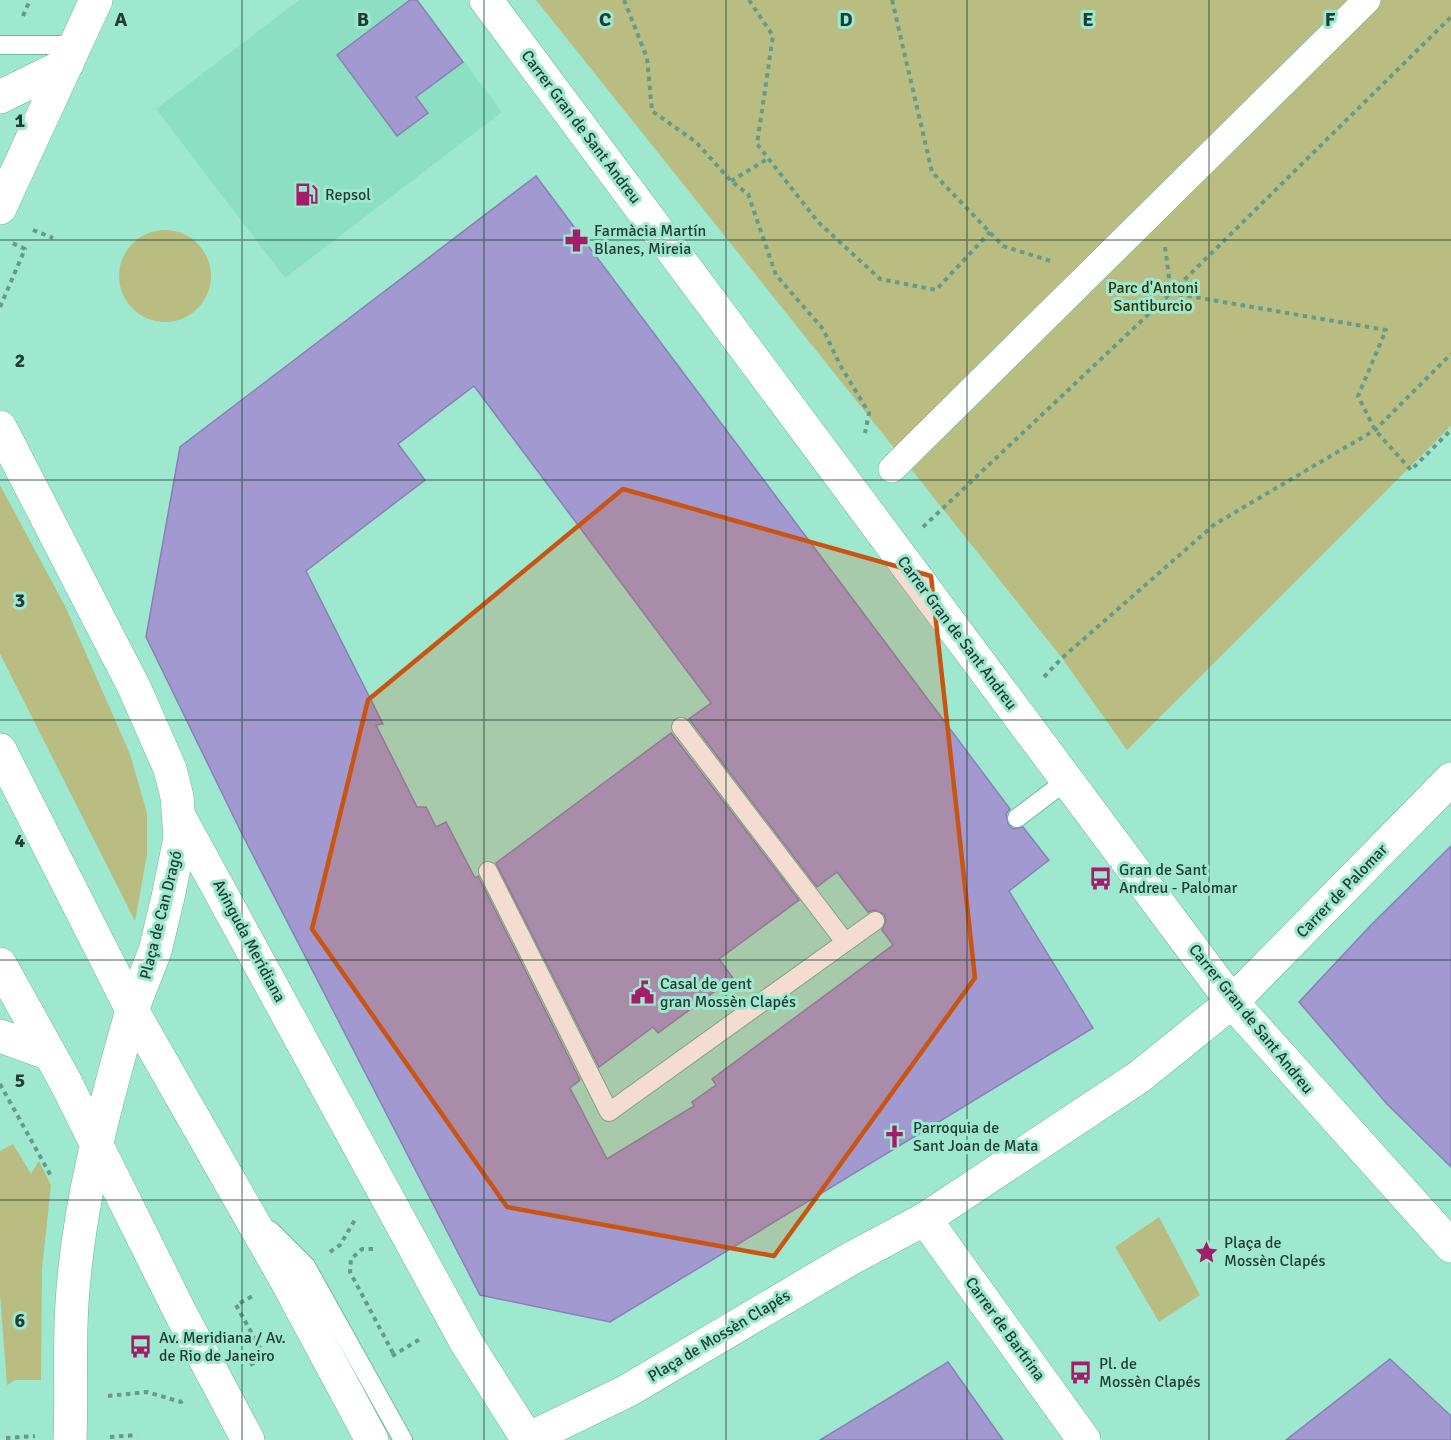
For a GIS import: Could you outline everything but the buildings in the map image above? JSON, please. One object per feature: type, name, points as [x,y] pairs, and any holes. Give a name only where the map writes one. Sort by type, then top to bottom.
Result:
[{"type":"street","points":[[0,208],[96,0]]},
{"type":"street","name":"Carrer Gran de Sant Andreu","points":[[486,0],[1232,1002],[1451,1246]]},
{"type":"street","points":[[892,469],[1367,0]]},
{"type":"street","points":[[0,97],[71,54]]},
{"type":"street","name":"Avinguda Meridiana","points":[[0,427],[134,687],[170,769],[180,818],[466,1341],[528,1439]]},
{"type":"street","points":[[0,750],[132,1010],[372,1440]]},
{"type":"street","name":"Carrer de Palomar","points":[[1232,1002],[1451,779]]},
{"type":"street","name":"Plaça de Can Dragó","points":[[56,1438],[78,1245],[97,1147],[132,1010],[155,951],[180,838],[180,818]]},
{"type":"street","points":[[0,963],[50,1054],[248,1440]]},
{"type":"street","name":"Plaça de Mossèn Clapés","points":[[528,1439],[627,1391],[850,1259],[925,1219],[1123,1089],[1232,1002]]},
{"type":"street","points":[[0,1035],[50,1054]]},
{"type":"street","name":"Carrer de Bartrina","points":[[925,1219],[1084,1440]]},
{"type":"lane","points":[[0,45],[71,54]]},
{"type":"lane","points":[[681,727],[845,942]]},
{"type":"lane","points":[[1017,818],[1066,781]]},
{"type":"lane","points":[[488,871],[609,1112],[875,921]]},
{"type":"lane","points":[[241,1202],[306,1266],[403,1440]]},
{"type":"path","points":[[624,0],[647,58],[652,111],[696,142],[731,181],[747,194],[776,275],[823,329],[840,365],[869,412],[865,433]]},
{"type":"path","points":[[749,0],[772,36],[757,144],[818,222],[880,279],[936,290],[990,232]]},
{"type":"path","points":[[892,0],[932,172],[1003,246],[1090,273]]},
{"type":"path","points":[[919,531],[1171,293],[1451,17]]},
{"type":"path","points":[[731,181],[769,159]]},
{"type":"path","points":[[1160,204],[1171,293]]},
{"type":"path","points":[[33,230],[52,238]]},
{"type":"path","points":[[0,307],[25,249]]},
{"type":"path","points":[[1171,293],[1386,330],[1358,396],[1375,430],[1411,470],[1451,430]]},
{"type":"path","points":[[1044,677],[1062,658],[1215,524],[1375,430],[1451,354]]},
{"type":"path","points":[[379,1249],[362,1249],[351,1259],[350,1272],[394,1355]]},
{"type":"path","points":[[250,1298],[236,1305],[265,1356],[258,1361]]},
{"type":"path","points":[[386,1362],[424,1337]]},
{"type":"path","points":[[107,1396],[147,1392],[181,1402]]},
{"type":"path","points":[[110,1437],[138,1435]]},
{"type":"path","points":[[6,1437],[56,1438]]},
{"type":"highlighted area","points":[[623,489],[931,576],[975,978],[774,1256],[507,1207],[312,929],[368,700]]},
{"type":"shaded area","name":"Repsol","points":[[299,0],[418,0],[502,112],[285,278],[156,109]]},
{"type":"green space","name":"Parc d'Antoni Santiburcio","points":[[536,0],[1451,0],[1451,426],[1127,750],[1062,658]]},
{"type":"green space","points":[[165,230],[182,234],[197,244],[207,259],[211,276],[207,293],[197,308],[182,318],[165,322],[148,318],[133,308],[123,293],[119,276],[123,259],[133,244],[148,234]]},
{"type":"green space","points":[[0,485],[66,608],[130,754],[147,813],[147,855],[135,921],[0,654]]},
{"type":"green space","points":[[13,1144],[31,1174],[39,1161],[51,1185],[42,1269],[41,1380],[15,1380],[7,1385],[0,1295],[0,1151]]},
{"type":"green space","points":[[1159,1217],[1200,1295],[1159,1322],[1115,1247]]},
{"type":"place","name":"Repsol","points":[[307,195]]},
{"type":"place","name":"Farmàcia Martín Blanes, Mireia","points":[[576,240]]},
{"type":"place","name":"Gran de Sant Andreu - Palomar","points":[[1101,879]]},
{"type":"place","name":"Casal de gent gran Mossèn Clapés","points":[[642,993]]},
{"type":"place","name":"Parroquia de Sant Joan de Mata","points":[[895,1137]]},
{"type":"place","name":"Plaça de Mossèn Clapés","points":[[1206,1252]]},
{"type":"place","name":"Av. Meridiana / Av. de Rio de Janeiro","points":[[141,1347]]},
{"type":"place","name":"Pl. de Mossèn Clapés","points":[[1081,1373]]}]
